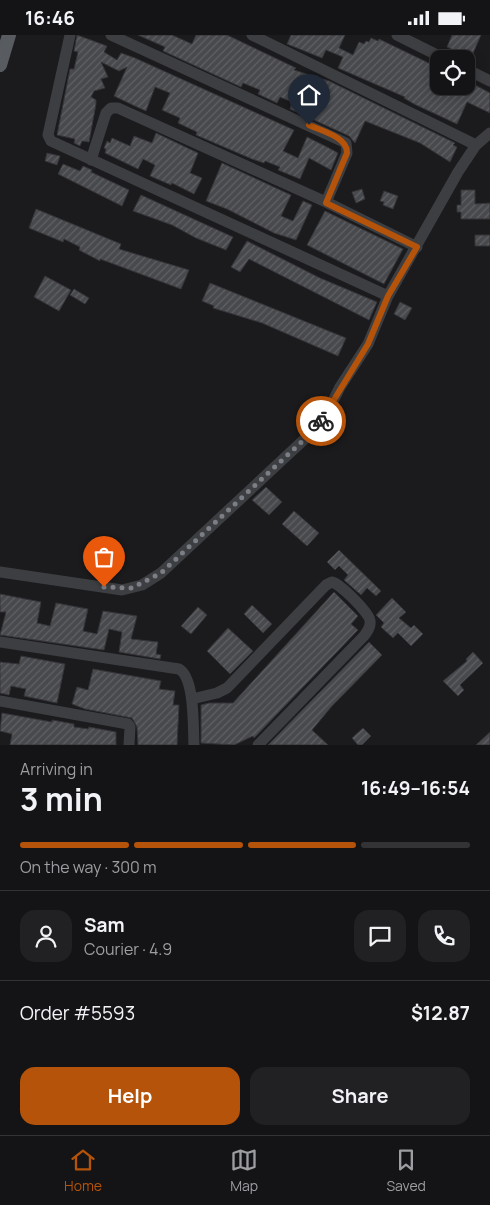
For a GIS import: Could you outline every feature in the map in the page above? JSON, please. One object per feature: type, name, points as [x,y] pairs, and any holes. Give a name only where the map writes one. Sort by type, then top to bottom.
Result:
[{"type":"main road","points":[[0,65],[9,35]]},
{"type":"street","points":[[70,35],[48,138],[91,160],[388,296]]},
{"type":"street","points":[[252,35],[476,145]]},
{"type":"street","points":[[397,35],[430,52]]},
{"type":"street","points":[[118,36],[346,143],[347,153],[326,203]]},
{"type":"street","points":[[475,74],[490,81]]},
{"type":"street","points":[[91,160],[106,113],[111,108],[118,108],[326,203],[417,247]]},
{"type":"street","points":[[0,572],[122,590],[142,585],[161,573],[309,435],[327,413],[340,387],[368,344],[388,296],[476,145],[490,133]]},
{"type":"street","points":[[192,699],[217,693],[227,688],[326,585],[332,582],[338,585],[367,614],[370,622],[369,627],[258,745]]},
{"type":"street","points":[[0,643],[178,669],[186,675],[192,699],[194,745]]},
{"type":"street","points":[[0,701],[128,724],[130,727],[129,745]]},
{"type":"building","points":[[77,35],[107,46],[104,52],[117,60],[121,53],[135,58],[294,130],[283,151],[298,158],[307,137],[327,147],[338,153],[331,170],[309,158],[300,179],[278,170],[280,167],[265,161],[264,163],[252,159],[196,135],[197,132],[178,123],[180,118],[162,110],[170,93],[155,87],[146,111],[114,96],[127,67],[119,71],[101,62],[108,77],[101,79],[105,88],[94,91],[91,97],[96,100],[96,104],[89,142],[82,141],[80,146],[74,143],[75,139],[57,135],[70,69],[74,69],[78,52],[74,51]]},
{"type":"building","points":[[138,35],[172,35],[192,44],[196,35],[227,35],[296,68],[294,70],[329,81],[455,143],[453,145],[457,147],[450,162],[420,143],[365,121],[355,143],[349,136],[290,109],[292,102],[280,97],[277,103],[258,94],[260,90],[243,83],[241,87],[163,51],[165,47]]},
{"type":"building","points":[[291,35],[345,35],[339,48],[353,55],[359,42],[364,44],[366,41],[369,42],[371,38],[378,41],[379,39],[430,64],[430,95],[475,95],[475,85],[490,93],[490,113],[467,102],[457,124],[414,104],[405,97],[338,68],[343,57],[326,50],[322,58],[287,44]]},
{"type":"building","points":[[452,35],[481,35],[474,50],[454,50],[447,47]]},
{"type":"building","points":[[156,133],[198,153],[190,173],[202,178],[194,194],[172,183],[171,185],[150,176],[155,165],[143,159],[138,169],[105,153],[106,149],[104,148],[107,141],[110,143],[112,138],[130,146],[134,136],[152,143]]},
{"type":"building","points":[[47,153],[60,156],[57,165],[45,161]]},
{"type":"building","points":[[222,163],[291,195],[281,216],[293,221],[303,201],[312,205],[296,240],[274,233],[227,209],[206,201]]},
{"type":"building","points":[[63,164],[80,171],[83,166],[92,170],[91,172],[129,190],[122,206],[58,174]]},
{"type":"building","points":[[362,189],[365,199],[356,203],[352,192]]},
{"type":"building","points":[[461,190],[475,190],[475,204],[490,203],[490,219],[461,219],[461,212],[457,212],[457,205],[461,205]]},
{"type":"building","points":[[384,191],[398,196],[393,209],[383,205],[384,202],[380,201]]},
{"type":"building","points":[[141,195],[233,237],[226,250],[196,238],[172,225],[133,211]]},
{"type":"building","points":[[36,209],[121,244],[119,249],[189,270],[181,289],[100,259],[100,261],[79,250],[80,247],[64,239],[63,242],[29,228]]},
{"type":"building","points":[[325,211],[403,249],[384,284],[307,245]]},
{"type":"building","points":[[475,235],[490,235],[490,246],[475,246]]},
{"type":"building","points":[[247,241],[320,278],[377,302],[369,320],[249,259],[240,272],[231,267]]},
{"type":"building","points":[[45,276],[71,290],[59,311],[34,297]]},
{"type":"building","points":[[210,283],[346,338],[338,356],[262,323],[213,308],[214,306],[202,301]]},
{"type":"building","points":[[74,289],[89,298],[85,304],[70,295]]},
{"type":"building","points":[[400,302],[412,308],[405,320],[394,314]]},
{"type":"building","points":[[266,487],[282,502],[269,515],[252,500]]},
{"type":"building","points":[[294,511],[319,533],[307,546],[282,524]]},
{"type":"building","points":[[339,550],[381,591],[376,596],[367,588],[361,595],[344,580],[348,575],[339,566],[335,570],[327,562]]},
{"type":"building","points":[[334,592],[358,616],[351,624],[358,630],[254,738],[253,736],[234,745],[201,743],[201,705],[233,703]]},
{"type":"building","points":[[0,594],[41,602],[37,623],[50,626],[56,603],[88,609],[83,631],[97,634],[103,611],[137,616],[131,639],[158,642],[156,654],[161,655],[160,659],[119,652],[122,632],[109,629],[104,650],[0,635],[6,612],[0,612]]},
{"type":"building","points":[[392,598],[406,612],[399,618],[411,628],[414,625],[423,634],[411,646],[398,633],[393,638],[381,627],[384,623],[376,615]]},
{"type":"building","points":[[252,605],[272,624],[263,633],[244,614]]},
{"type":"building","points":[[198,607],[207,615],[191,634],[181,626]]},
{"type":"building","points":[[228,628],[253,651],[230,674],[207,651]]},
{"type":"building","points":[[369,642],[382,655],[332,706],[312,730],[328,745],[268,745]]},
{"type":"building","points":[[473,652],[483,663],[460,685],[464,690],[458,696],[443,681],[467,661],[466,659]]},
{"type":"building","points":[[21,656],[65,664],[57,703],[24,696],[26,689],[11,686],[9,695],[0,693],[0,662],[19,664]]},
{"type":"building","points":[[93,669],[161,681],[159,689],[175,691],[173,705],[179,705],[177,745],[138,745],[137,727],[132,718],[85,709],[72,704],[77,687],[88,690]]},
{"type":"building","points":[[2,713],[74,724],[74,727],[88,729],[89,727],[116,732],[116,745],[10,745],[12,734],[0,731]]},
{"type":"building","points":[[363,728],[371,736],[362,745],[358,745],[352,738]]},
{"type":"building","points":[[490,732],[490,745],[476,745]]},
{"type":"way so far","points":[[104,587],[122,590],[132,588],[142,585],[161,573],[309,435],[321,421]]},
{"type":"route","points":[[309,125],[343,141],[347,147],[347,153],[326,203],[417,247],[388,296],[368,344],[321,421]]}]
